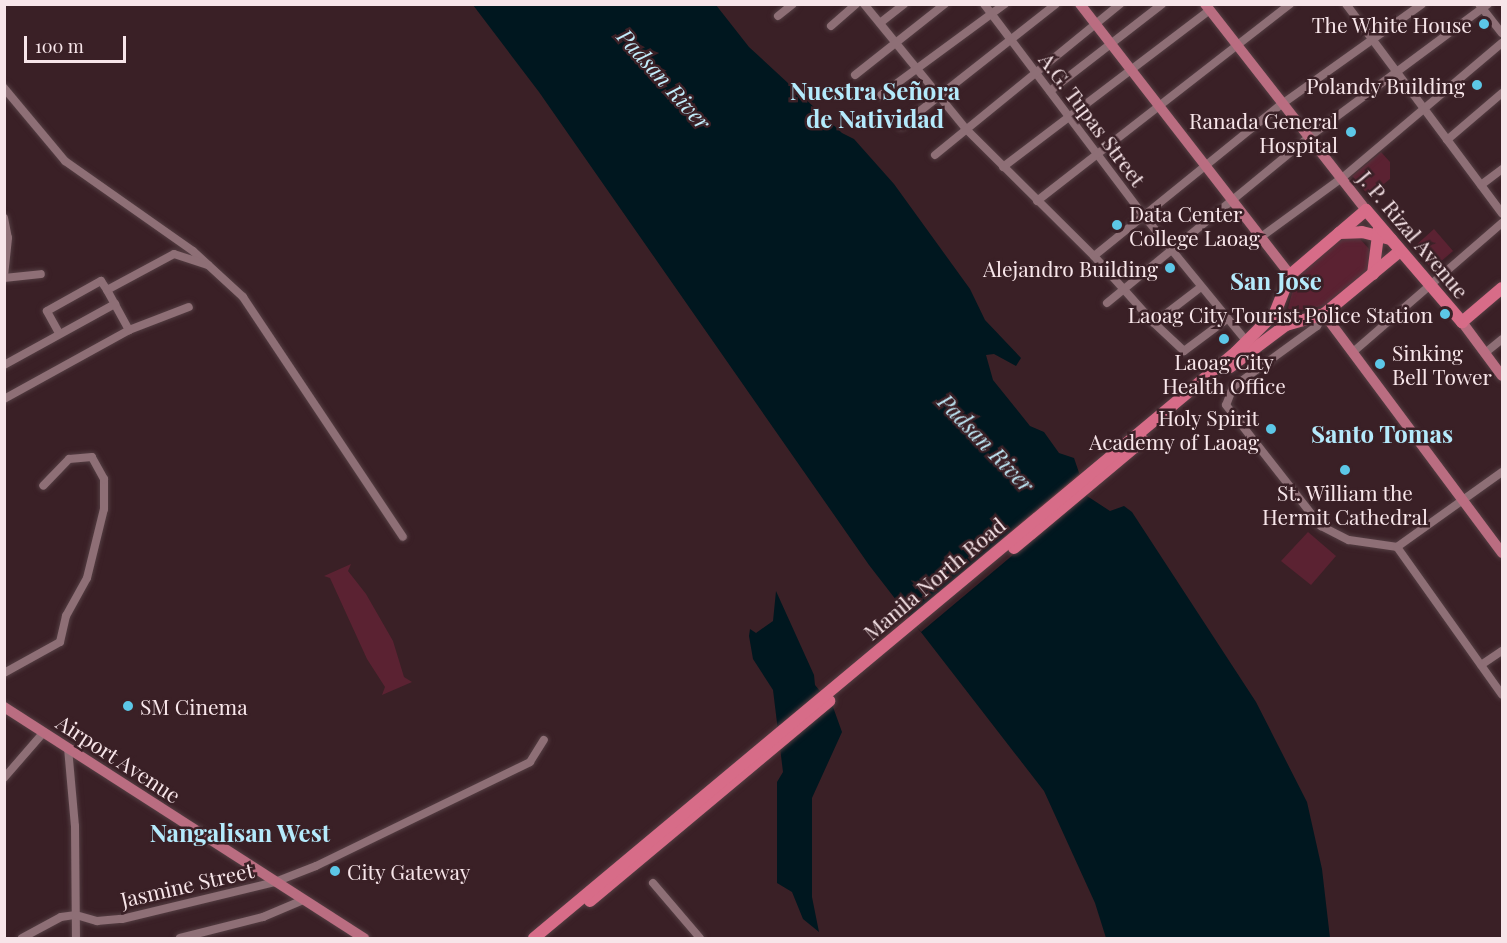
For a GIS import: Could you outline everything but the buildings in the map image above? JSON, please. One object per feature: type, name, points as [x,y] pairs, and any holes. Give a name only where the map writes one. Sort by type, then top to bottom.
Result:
[{"type":"highway","name":"Manila North Road","points":[[534,939],[616,874],[1202,385],[1270,320],[1284,296],[1290,275],[1366,210]]},
{"type":"highway","name":"J. P. Rizal Avenue","points":[[1366,210],[1383,233],[1462,322]]},
{"type":"highway","points":[[1339,233],[1383,233],[1373,274]]},
{"type":"highway","name":"Manila North Road","points":[[1202,385],[1281,328],[1324,314],[1400,251]]},
{"type":"highway","points":[[1462,322],[1503,288]]},
{"type":"highway","name":"Manila North Road","points":[[545,939],[616,874]]},
{"type":"main road","points":[[1080,4],[1290,275]]},
{"type":"main road","name":"J. P. Rizal Avenue","points":[[1208,7],[1366,210]]},
{"type":"main road","points":[[1324,314],[1503,553]]},
{"type":"main road","name":"J. P. Rizal Avenue","points":[[1462,322],[1502,374]]},
{"type":"main road","name":"Airport Avenue","points":[[4,707],[364,939]]},
{"type":"street","points":[[778,16],[793,4]]},
{"type":"street","points":[[831,26],[856,4]]},
{"type":"street","points":[[864,4],[965,128],[1094,256],[1184,351],[1227,319]]},
{"type":"street","points":[[880,23],[904,4]]},
{"type":"street","points":[[855,75],[895,41],[945,4]]},
{"type":"street","name":"A.G. Tupas Street","points":[[984,4],[1144,216],[1243,337]]},
{"type":"street","points":[[882,95],[1005,4]]},
{"type":"street","points":[[901,126],[1056,4]]},
{"type":"street","points":[[935,154],[1120,4]]},
{"type":"street","points":[[1050,91],[1162,4]]},
{"type":"street","points":[[1037,201],[1238,47],[1290,4]]},
{"type":"street","points":[[1094,256],[1282,104],[1373,42],[1422,4]]},
{"type":"street","points":[[1350,6],[1373,42],[1503,213]]},
{"type":"street","points":[[1107,303],[1170,248],[1309,137],[1483,6],[1503,33]]},
{"type":"street","points":[[1003,167],[1208,7]]},
{"type":"street","points":[[1261,237],[1342,178],[1503,43]]},
{"type":"street","points":[[4,88],[65,161],[214,267],[243,297],[403,537]]},
{"type":"street","points":[[1447,140],[1503,93]]},
{"type":"street","points":[[1480,185],[1503,168]]},
{"type":"street","points":[[4,218],[8,238],[4,276],[41,274]]},
{"type":"street","points":[[1353,352],[1503,223]]},
{"type":"street","points":[[107,290],[168,255],[214,267]]},
{"type":"street","points":[[59,333],[47,311],[101,281],[129,330]]},
{"type":"street","points":[[1155,323],[1201,287]]},
{"type":"street","points":[[4,365],[115,304]]},
{"type":"street","points":[[4,399],[129,330],[189,307]]},
{"type":"street","points":[[1324,314],[1317,326],[1264,362],[1230,390],[1226,402],[1230,412],[1321,526],[1349,540],[1397,547],[1503,472]]},
{"type":"street","points":[[1485,353],[1503,339]]},
{"type":"street","points":[[1254,351],[1264,362]]},
{"type":"street","points":[[4,673],[60,642],[66,616],[87,578],[104,509],[104,479],[92,457],[69,459],[44,486]]},
{"type":"street","points":[[1397,547],[1503,695]]},
{"type":"street","points":[[1481,665],[1503,651]]},
{"type":"street","points":[[4,778],[44,732]]},
{"type":"street","name":"Jasmine Street","points":[[22,939],[37,928],[76,915],[97,921],[116,920],[275,882],[316,866],[530,762],[544,740]]},
{"type":"street","points":[[68,748],[66,759],[75,826],[76,939]]},
{"type":"street","points":[[653,883],[700,939]]},
{"type":"street","points":[[180,939],[263,917],[303,900]]},
{"type":"shaded area","points":[[1381,152],[1390,162],[1390,179],[1369,196],[1352,176]]},
{"type":"shaded area","points":[[1434,229],[1453,251],[1432,269],[1414,247]]},
{"type":"shaded area","points":[[1340,236],[1360,239],[1371,251],[1371,269],[1327,305],[1292,312],[1288,308],[1296,278]]},
{"type":"shaded area","points":[[1308,532],[1336,556],[1311,585],[1281,561]]},
{"type":"shaded area","points":[[351,564],[348,571],[366,594],[393,641],[404,677],[412,682],[382,695],[385,687],[367,659],[330,578],[324,576]]},
{"type":"water","name":"Padsan River","points":[[473,5],[716,5],[749,47],[842,133],[854,139],[894,184],[970,289],[985,320],[1021,358],[1016,366],[994,354],[986,355],[993,380],[1030,426],[1044,432],[1059,453],[1074,458],[1087,496],[1110,511],[1124,506],[1132,512],[1256,702],[1307,802],[1322,869],[1330,938],[1106,938],[1095,903],[1044,791],[869,565],[539,92]]},
{"type":"water","points":[[776,591],[814,675],[815,685],[833,707],[842,732],[812,798],[812,897],[819,932],[803,919],[792,892],[777,883],[777,782],[783,772],[773,690],[753,659],[749,636],[750,629],[756,633],[773,621]]},
{"type":"pier","points":[[1081,472],[1088,492],[921,632],[909,617]]},
{"type":"place","name":"The White House","points":[[1484,24]]},
{"type":"place","name":"Polandy Building","points":[[1477,85]]},
{"type":"place","name":"Ranada General Hospital","points":[[1351,132]]},
{"type":"place","name":"Data Center College Laoag","points":[[1117,225]]},
{"type":"place","name":"Alejandro Building","points":[[1170,268]]},
{"type":"place","name":"Laoag City Tourist Police Station","points":[[1445,314]]},
{"type":"place","name":"Laoag City Health Office","points":[[1224,339]]},
{"type":"place","name":"Sinking Bell Tower","points":[[1380,364]]},
{"type":"place","name":"Holy Spirit Academy of Laoag","points":[[1271,429]]},
{"type":"place","name":"St. William the Hermit Cathedral","points":[[1345,470]]},
{"type":"place","name":"SM Cinema","points":[[128,706]]},
{"type":"place","name":"City Gateway","points":[[335,871]]},
{"type":"district","name":"Nuestra Señora de Natividad","points":[[875,105]]},
{"type":"district","name":"San Jose","points":[[1276,281]]},
{"type":"district","name":"Santo Tomas","points":[[1382,434]]},
{"type":"district","name":"Nangalisan West","points":[[240,833]]}]
